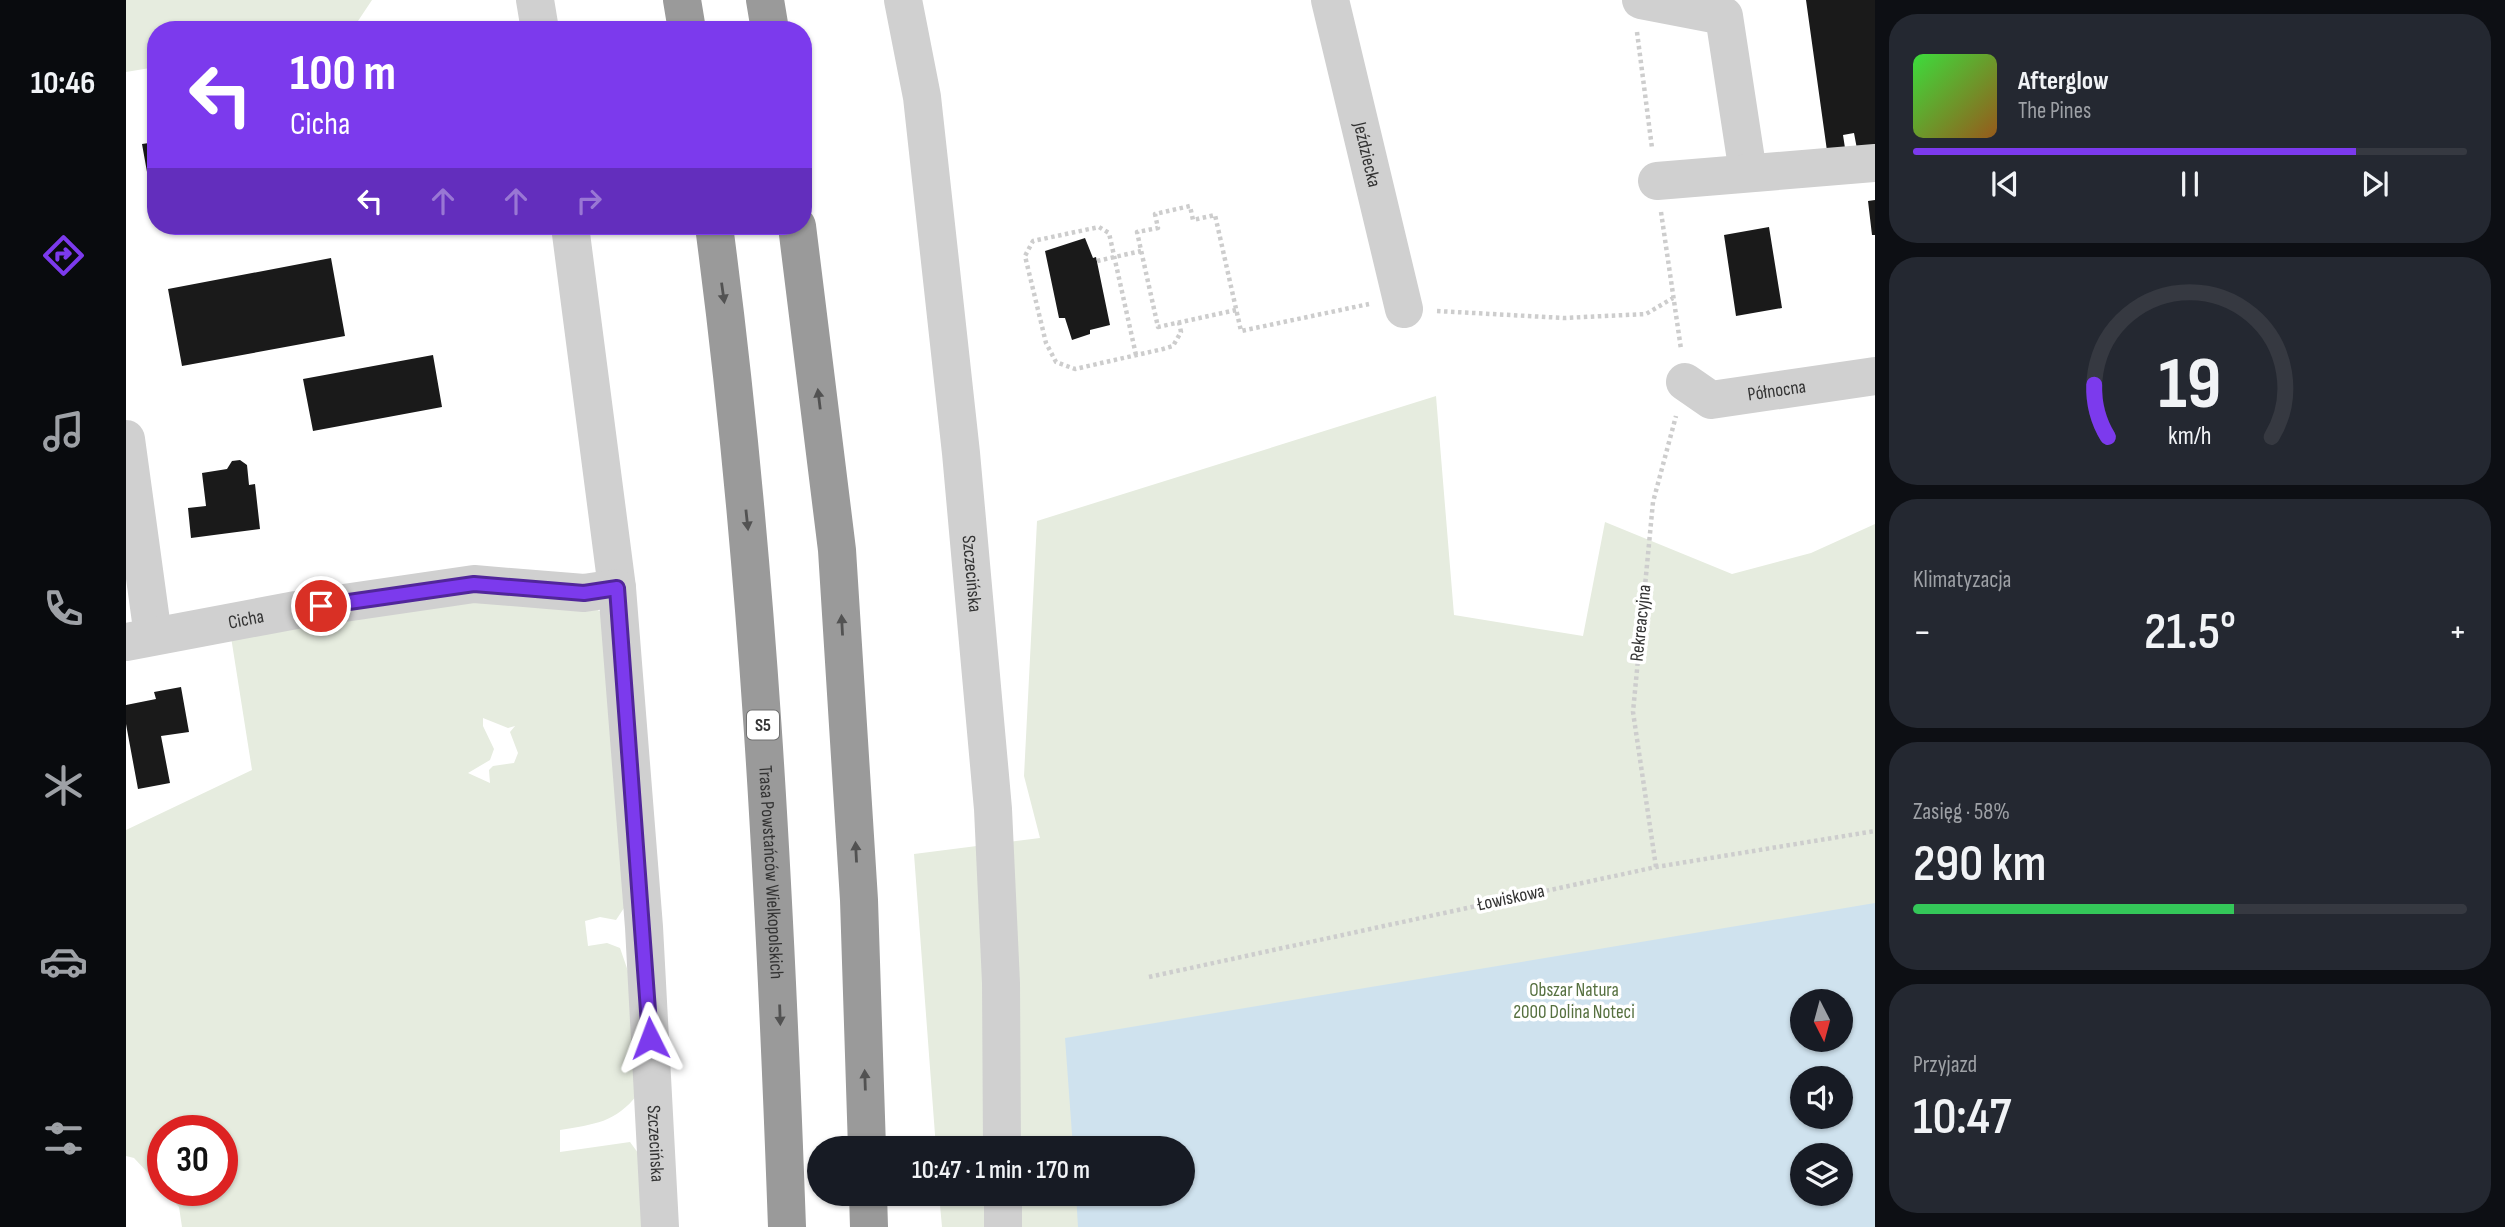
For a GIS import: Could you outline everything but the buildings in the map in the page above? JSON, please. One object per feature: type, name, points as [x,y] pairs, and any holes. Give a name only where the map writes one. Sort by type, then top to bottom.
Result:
[{"type":"highway","points":[[682,0],[686,21]]},
{"type":"highway","points":[[765,0],[768,21]]},
{"type":"highway","name":"Trasa Powstańców Wielkopolskich","points":[[714,235],[751,560],[776,917],[787,1227]]},
{"type":"highway","points":[[798,235],[837,550],[859,900],[867,1136]]},
{"type":"highway","points":[[868,1206],[869,1227]]},
{"type":"street","points":[[535,0],[538,21]]},
{"type":"street","name":"Szczecińska","points":[[903,0],[925,124],[961,453],[993,808],[1001,983],[1002,1136]]},
{"type":"street","name":"Jeździecka","points":[[1330,0],[1388,309]]},
{"type":"street","points":[[1641,0],[1724,16],[1748,173]]},
{"type":"street","points":[[1657,181],[1875,163]]},
{"type":"street","name":"Szczecińska","points":[[571,235],[617,588],[645,927],[660,1227]]},
{"type":"street","name":"Północna","points":[[1685,382],[1711,400],[1875,376]]},
{"type":"street","points":[[126,439],[139,639]]},
{"type":"street","name":"Cicha","points":[[139,639],[296,610],[474,584],[584,593],[617,588]]},
{"type":"street","points":[[1003,1206],[1003,1227]]},
{"type":"path","points":[[1237,310],[1158,327],[1137,232],[1158,228],[1155,214],[1190,206],[1193,220],[1215,215],[1237,310],[1241,331],[1368,302],[1388,309],[1564,318],[1646,314],[1673,298]]},
{"type":"path","points":[[1136,355],[1109,233],[1099,227],[1033,241],[1025,256],[1046,343],[1056,362],[1075,369],[1136,355],[1172,346],[1181,332],[1179,322]]},
{"type":"path","points":[[1097,261],[1142,251]]},
{"type":"path","name":"Rekreacyjna","points":[[1656,867],[1633,712],[1653,502],[1685,382]]},
{"type":"path","name":"Łowiskowa","points":[[1149,977],[1656,867],[1875,831]]},
{"type":"green space","points":[[126,0],[372,0],[358,21],[147,21],[147,68],[126,72]]},
{"type":"green space","name":"Obszar Natura 2000 Dolina Noteci","points":[[1436,396],[1454,615],[1583,636],[1605,522],[1732,574],[1811,553],[1875,524],[1875,1227],[942,1227],[940,1206],[1195,1206],[1195,1136],[935,1136],[914,854],[1040,838],[1024,776],[1037,521]]},
{"type":"green space","points":[[506,597],[584,602],[601,612],[628,902],[616,920],[600,917],[585,921],[588,946],[607,943],[620,948],[629,974],[638,1094],[621,1111],[604,1121],[560,1130],[560,1152],[630,1142],[641,1157],[644,1227],[182,1227],[178,1206],[238,1206],[238,1115],[147,1115],[147,1172],[134,1158],[126,1156],[126,830],[252,770],[231,637]],"holes":[[[483,718],[508,728],[515,726],[510,732],[518,753],[514,763],[493,766],[489,770],[490,783],[468,773],[490,760],[494,749],[483,726]]]},
{"type":"water","points":[[1875,903],[1875,1227],[1078,1227],[1077,1206],[1195,1206],[1195,1136],[1072,1136],[1065,1038]]},
{"type":"route","points":[[321,606],[474,584],[584,593],[617,588],[645,927],[650,1038]]}]
